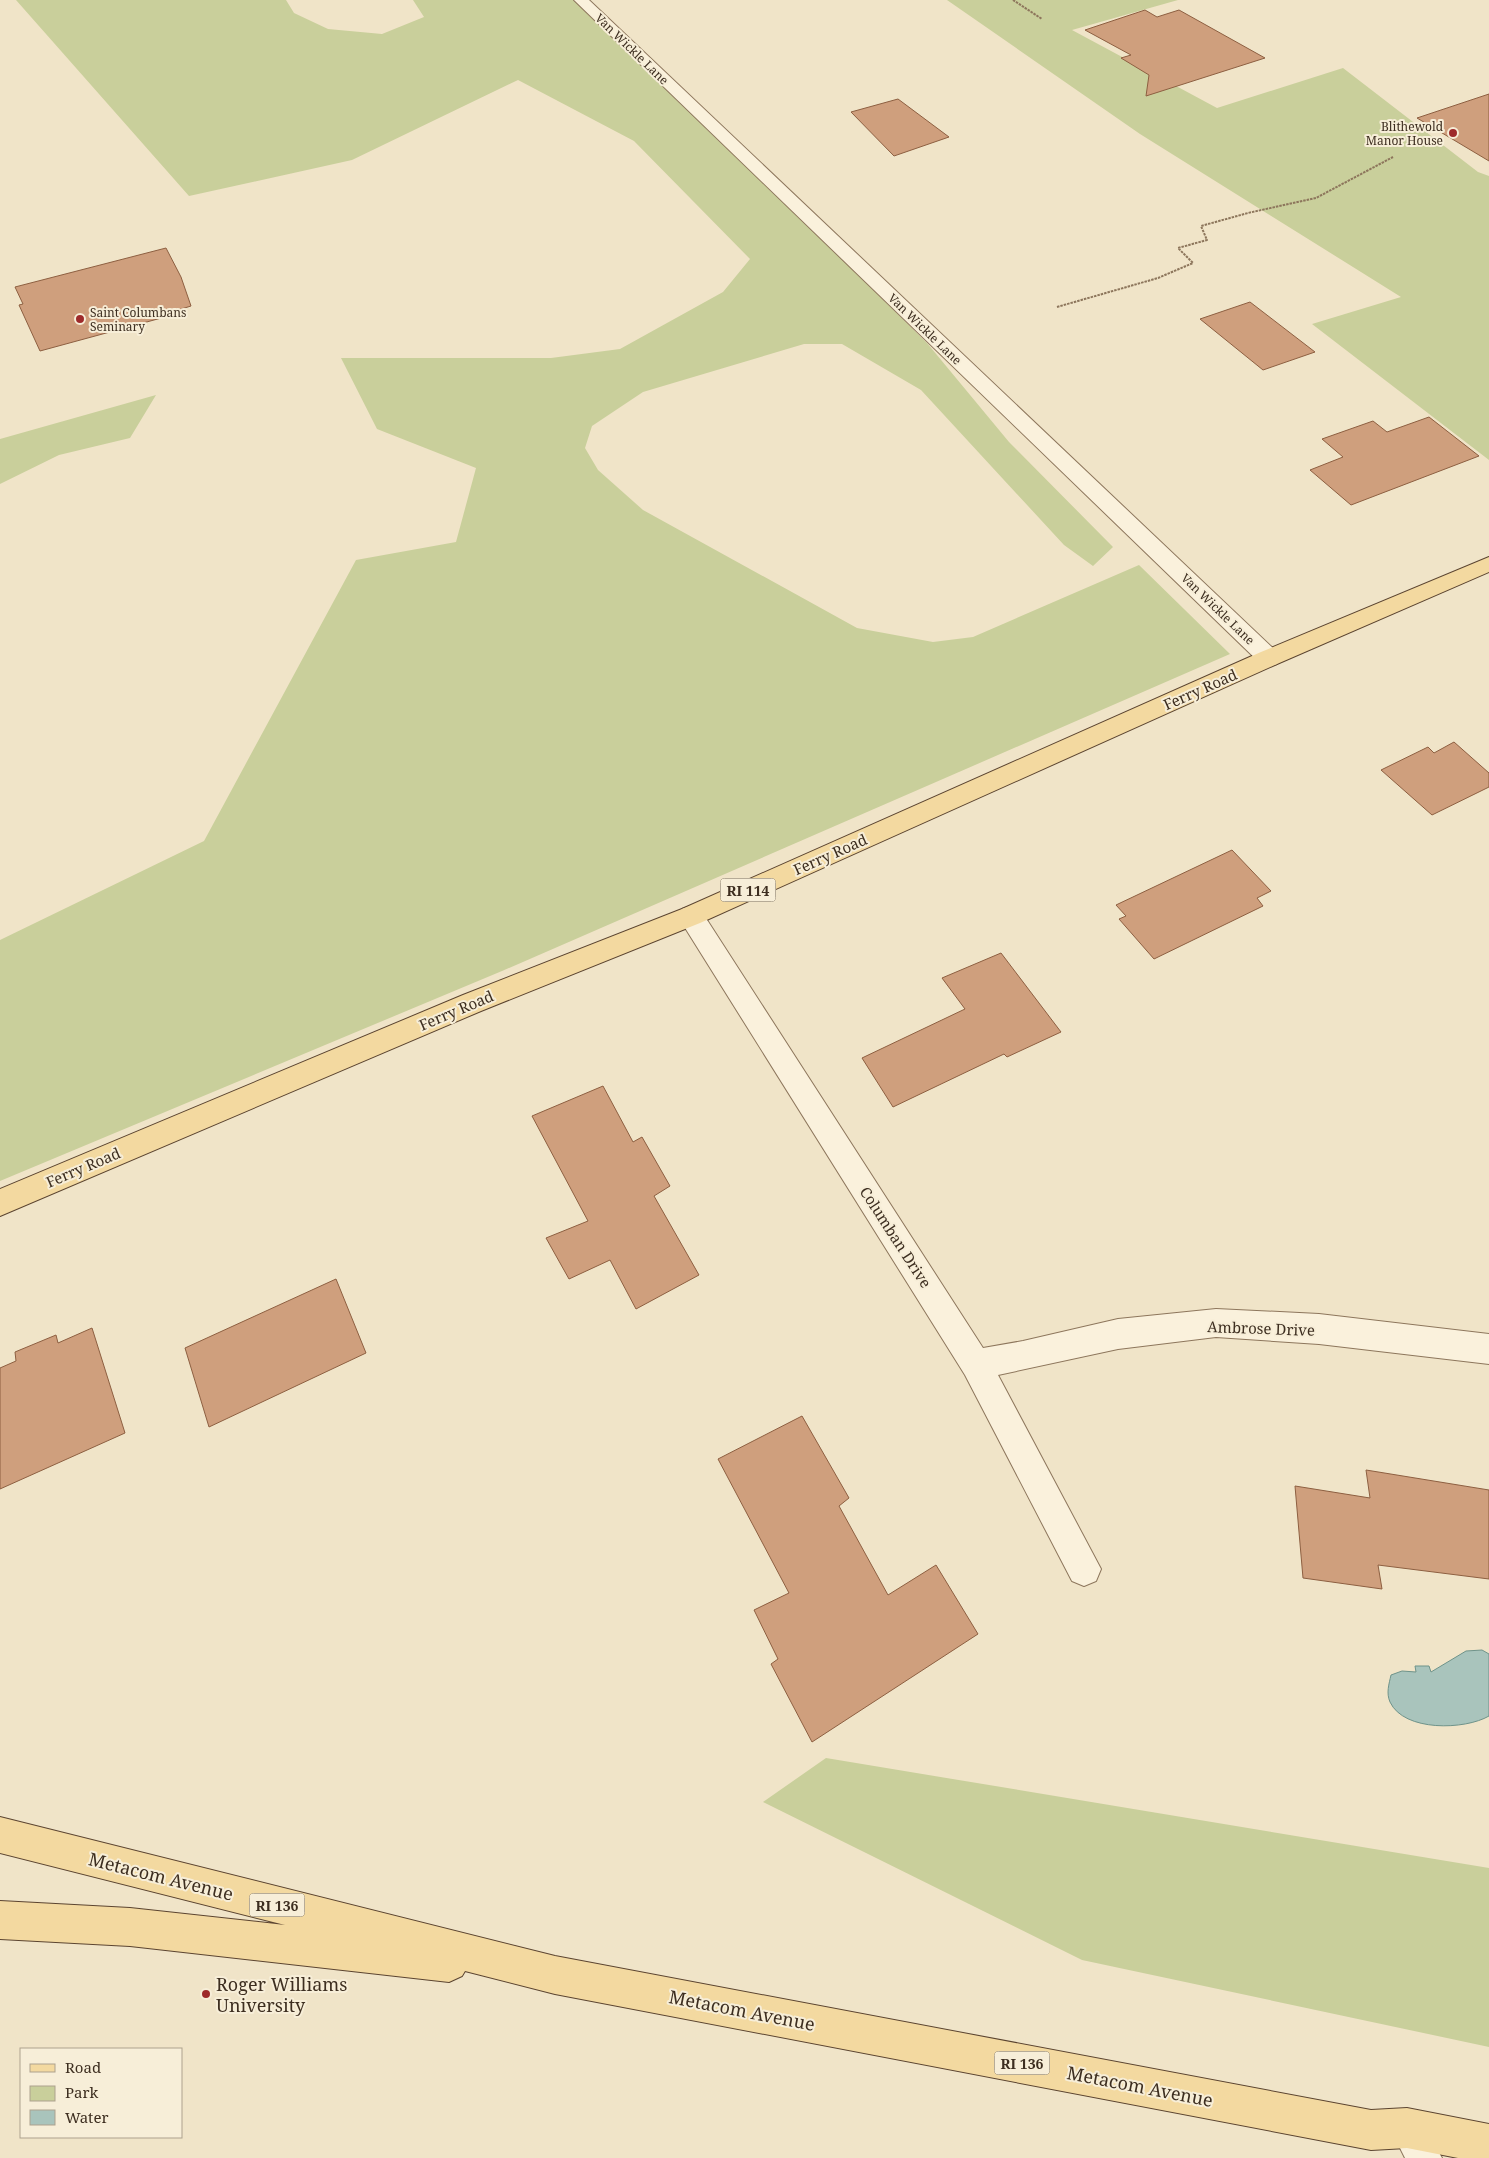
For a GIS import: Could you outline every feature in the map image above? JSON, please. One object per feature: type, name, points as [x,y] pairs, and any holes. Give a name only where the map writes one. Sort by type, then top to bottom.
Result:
[{"type":"main road","name":"Ferry Road","points":[[0,1202],[472,1003],[691,916],[1269,658],[1489,564]]},
{"type":"main road","name":"Metacom Avenue","points":[[0,1835],[555,1975],[1371,2130],[1416,2143],[1489,2144]]},
{"type":"main road","name":"Metacom Avenue","points":[[0,1920],[130,1927],[555,1975]]},
{"type":"street","name":"Van Wickle Lane","points":[[581,0],[1269,658]]},
{"type":"street","name":"Columban Drive","points":[[691,916],[976,1364],[1084,1569]]},
{"type":"street","name":"Ambrose Drive","points":[[976,1364],[1023,1356],[1118,1334],[1216,1323],[1318,1329],[1489,1349]]},
{"type":"path","points":[[1012,0],[1042,19]]},
{"type":"path","points":[[1057,307],[1158,278],[1193,263],[1178,248],[1207,240],[1201,226],[1248,212],[1316,198],[1393,157]]},
{"type":"green space","points":[[16,0],[286,0],[294,13],[328,29],[382,34],[424,17],[413,0],[580,0],[927,343],[1009,442],[1113,547],[1093,566],[1064,545],[921,390],[842,344],[804,344],[643,392],[592,426],[585,448],[598,470],[643,510],[857,628],[933,642],[973,637],[1139,565],[1230,654],[502,971],[0,1181],[0,940],[204,841],[356,560],[456,542],[476,468],[377,429],[341,358],[551,358],[620,349],[723,292],[750,259],[634,141],[518,80],[352,160],[189,196]]},
{"type":"green space","points":[[947,0],[1178,0],[1072,30],[1217,108],[1343,68],[1478,172],[1489,176],[1489,460],[1312,324],[1401,297],[1140,134]]},
{"type":"green space","points":[[156,395],[130,438],[59,455],[0,484],[0,439]]},
{"type":"green space","points":[[826,1758],[1489,1868],[1489,2047],[1082,1960],[763,1802]]},
{"type":"water","points":[[1482,1650],[1489,1654],[1489,1716],[1478,1721],[1451,1726],[1421,1723],[1408,1719],[1397,1712],[1390,1702],[1388,1692],[1391,1675],[1402,1671],[1416,1672],[1415,1666],[1429,1666],[1431,1672],[1466,1651]]},
{"type":"building","points":[[1145,10],[1157,17],[1179,10],[1265,58],[1146,96],[1149,75],[1121,58],[1131,55],[1085,30]]},
{"type":"building","points":[[1489,94],[1489,161],[1417,118]]},
{"type":"building","points":[[898,99],[949,137],[894,156],[851,112]]},
{"type":"building","points":[[166,248],[181,277],[191,306],[175,311],[176,314],[40,351],[19,305],[23,304],[15,287]]},
{"type":"building","points":[[1250,302],[1315,352],[1263,370],[1200,319]]},
{"type":"building","points":[[1429,417],[1479,456],[1351,505],[1310,470],[1343,457],[1322,439],[1373,421],[1387,432]]},
{"type":"building","points":[[1454,742],[1489,773],[1489,787],[1432,815],[1381,770],[1428,747],[1434,753]]},
{"type":"building","points":[[1232,850],[1271,891],[1257,898],[1263,906],[1154,959],[1119,919],[1126,916],[1116,905]]},
{"type":"building","points":[[1001,953],[1061,1032],[1007,1057],[1004,1054],[893,1107],[862,1058],[965,1009],[942,978]]},
{"type":"building","points":[[603,1086],[633,1142],[642,1137],[670,1186],[654,1196],[699,1275],[636,1309],[610,1260],[569,1279],[546,1238],[588,1221],[532,1116]]},
{"type":"building","points":[[336,1279],[366,1353],[209,1427],[185,1348]]},
{"type":"building","points":[[92,1328],[125,1433],[0,1489],[0,1368],[16,1361],[15,1352],[56,1335],[58,1343]]},
{"type":"building","points":[[802,1416],[849,1498],[839,1506],[888,1595],[936,1565],[978,1634],[812,1742],[771,1664],[778,1659],[754,1610],[789,1593],[718,1459]]},
{"type":"building","points":[[1366,1470],[1489,1490],[1489,1579],[1378,1565],[1382,1589],[1303,1578],[1295,1486],[1370,1498]]},
{"type":"place","name":"Blithewold Manor House","points":[[1453,133]]},
{"type":"place","name":"Saint Columbans Seminary","points":[[80,319]]},
{"type":"place","name":"Roger Williams University","points":[[206,1994]]}]
